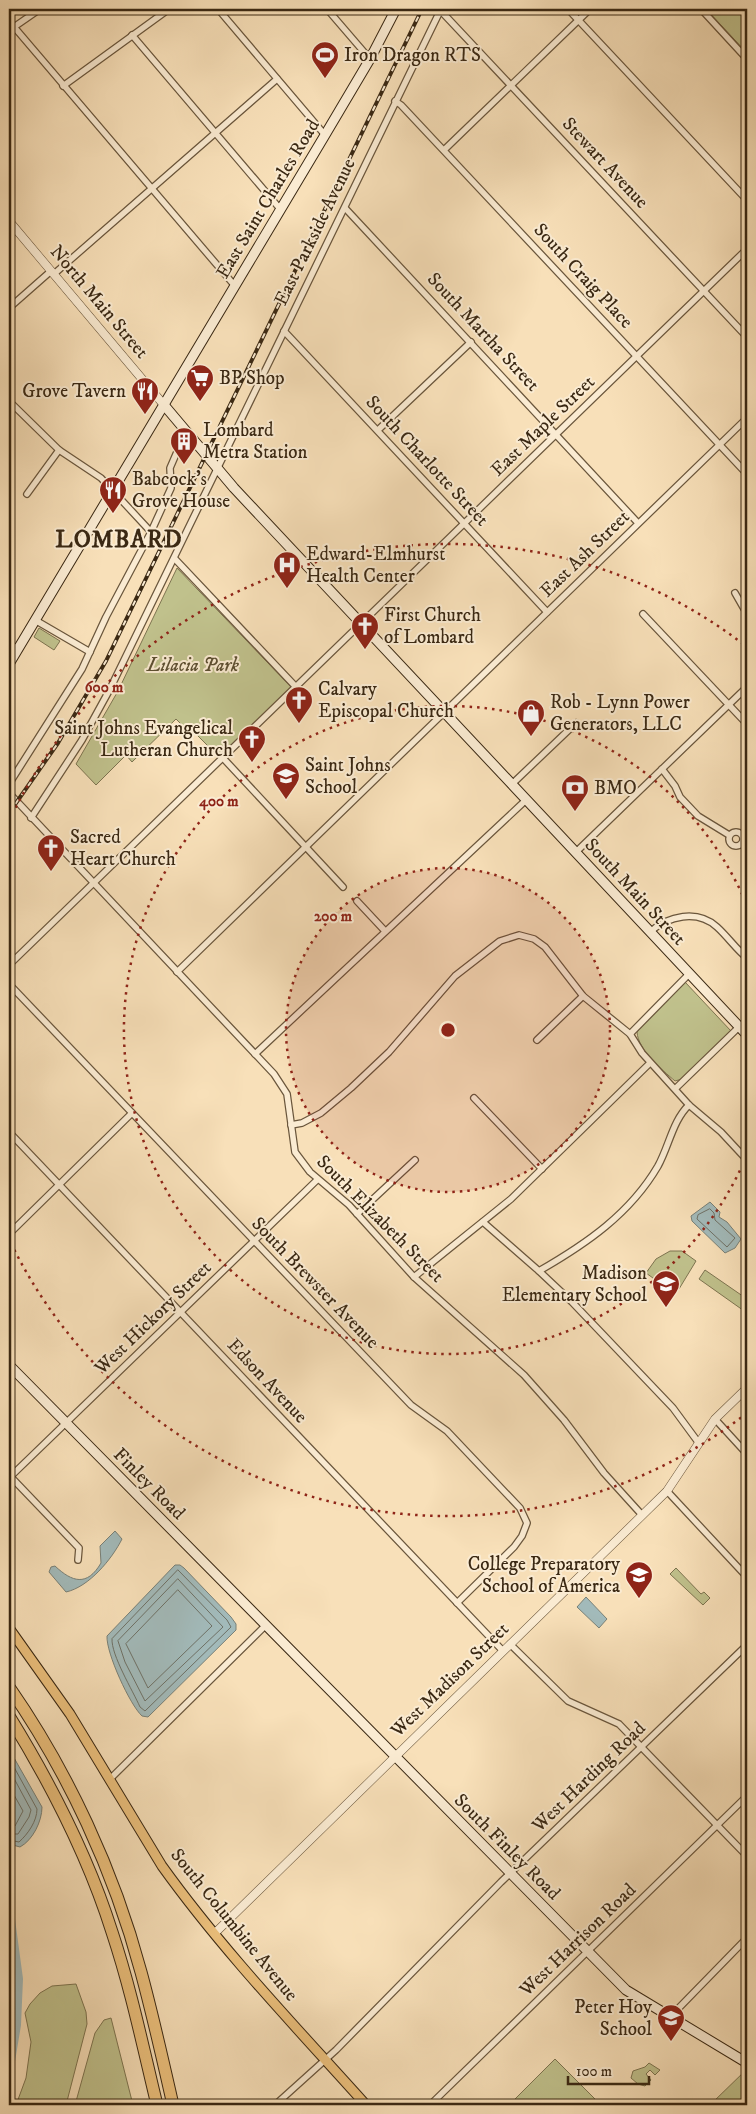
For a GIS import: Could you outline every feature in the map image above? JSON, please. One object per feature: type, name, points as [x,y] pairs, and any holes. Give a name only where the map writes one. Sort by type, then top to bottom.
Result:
[{"type":"highway","points":[[9,1687],[64,1778],[101,1856],[141,1971],[173,2105]]},
{"type":"highway","points":[[9,1716],[49,1784],[87,1864],[126,1977],[156,2105]]},
{"type":"main road","name":"East Saint Charles Road","points":[[9,664],[281,210],[370,58],[396,9]]},
{"type":"main road","name":"South Main Street","points":[[164,405],[217,470],[360,625],[481,754],[492,761],[511,785],[747,1035]]},
{"type":"main road","name":"Finley Road","points":[[9,1365],[266,1625]]},
{"type":"main road","name":"South Finley Road","points":[[266,1625],[626,1990],[747,2063]]},
{"type":"main road","name":"South Columbine Avenue","points":[[9,1628],[70,1714],[162,1866],[215,1933],[366,2105]]},
{"type":"street","points":[[14,28],[40,9]]},
{"type":"street","points":[[63,86],[169,9]]},
{"type":"street","points":[[218,9],[325,135]]},
{"type":"street","points":[[327,9],[370,58]]},
{"type":"street","name":"Stewart Avenue","points":[[441,9],[747,337]]},
{"type":"street","name":"East Parkside Avenue","points":[[31,818],[74,754],[100,709],[175,559],[441,9]]},
{"type":"street","points":[[568,9],[747,200]]},
{"type":"street","points":[[444,150],[590,9]]},
{"type":"street","points":[[701,9],[747,58]]},
{"type":"street","points":[[9,21],[235,286]]},
{"type":"street","points":[[132,35],[281,210]]},
{"type":"street","points":[[9,308],[277,79]]},
{"type":"street","name":"South Craig Place","points":[[395,101],[444,150],[747,474]]},
{"type":"street","name":"South Martha Street","points":[[345,208],[638,523]]},
{"type":"street","name":"North Main Street","points":[[9,221],[164,405]]},
{"type":"street","name":"East Maple Street","points":[[9,965],[747,249]]},
{"type":"street","name":"South Charlotte Street","points":[[284,331],[547,612]]},
{"type":"street","points":[[378,430],[471,342]]},
{"type":"street","points":[[9,401],[59,450],[102,478],[151,532]]},
{"type":"street","name":"East Ash Street","points":[[177,972],[747,418]]},
{"type":"street","points":[[9,784],[69,693],[151,532],[171,488],[172,462],[186,431]]},
{"type":"street","points":[[27,494],[59,450]]},
{"type":"street","points":[[175,559],[296,687]]},
{"type":"street","points":[[735,593],[747,614]]},
{"type":"street","points":[[643,614],[747,724]]},
{"type":"street","points":[[35,620],[90,652]]},
{"type":"street","points":[[9,644],[18,649]]},
{"type":"street","points":[[575,853],[747,687]]},
{"type":"street","points":[[511,785],[576,723]]},
{"type":"street","points":[[222,758],[343,887]]},
{"type":"street","points":[[662,769],[675,786],[680,797],[698,816],[729,835]]},
{"type":"street","name":"South Elizabeth Street","points":[[9,793],[281,1083],[287,1094],[295,1152],[317,1180],[331,1188],[414,1277],[524,1375],[564,1420],[604,1473],[642,1515]]},
{"type":"street","points":[[255,1054],[526,800]]},
{"type":"street","points":[[357,901],[385,931]]},
{"type":"street","points":[[650,932],[659,924],[676,917],[701,918],[715,925],[747,958]]},
{"type":"street","points":[[291,1125],[302,1124],[321,1113],[389,1052],[455,976],[500,941],[519,935],[534,939],[546,947],[583,996],[630,1034],[650,1062],[676,1088],[688,1105],[720,1132],[747,1160]]},
{"type":"street","points":[[630,1034],[689,974]]},
{"type":"street","name":"South Brewster Avenue","points":[[9,984],[411,1405],[447,1431],[522,1511],[527,1523],[519,1542],[458,1603]]},
{"type":"street","points":[[537,1040],[583,996]]},
{"type":"street","points":[[676,1088],[739,1026]]},
{"type":"street","points":[[414,1277],[483,1222],[542,1169],[650,1062]]},
{"type":"street","points":[[474,1098],[542,1169]]},
{"type":"street","points":[[539,1271],[596,1235],[636,1197],[658,1167],[680,1115],[688,1105]]},
{"type":"street","points":[[9,1234],[132,1113]]},
{"type":"street","name":"Edson Avenue","points":[[9,1132],[503,1651]]},
{"type":"street","points":[[357,1214],[415,1160]]},
{"type":"street","name":"West Hickory Street","points":[[9,1477],[317,1180]]},
{"type":"street","points":[[483,1222],[572,1302],[673,1408],[698,1442]]},
{"type":"street","points":[[747,1388],[715,1419],[747,1454]]},
{"type":"street","name":"West Madison Street","points":[[215,1933],[667,1491],[715,1419]]},
{"type":"street","points":[[9,1477],[79,1548],[78,1560]]},
{"type":"street","points":[[667,1491],[747,1578]]},
{"type":"street","points":[[110,1779],[266,1625]]},
{"type":"street","points":[[510,1644],[568,1701],[614,1720],[747,1856]]},
{"type":"street","name":"West Harding Road","points":[[275,2105],[325,2060],[511,1873],[747,1644]]},
{"type":"street","name":"West Harrison Road","points":[[430,2105],[747,1796]]},
{"type":"street","points":[[670,2016],[747,1938]]},
{"type":"green space","points":[[706,9],[747,9],[747,53]]},
{"type":"green space","name":"Lilacia Park","points":[[177,568],[291,687],[219,757],[189,727],[186,729],[176,719],[132,762],[126,755],[96,785],[76,764],[118,691]]},
{"type":"green space","points":[[39,628],[60,641],[54,650],[34,637]]},
{"type":"green space","points":[[685,982],[731,1031],[682,1079],[675,1081],[646,1053],[638,1039],[637,1032],[657,1009]]},
{"type":"green space","points":[[670,1251],[682,1251],[696,1261],[679,1289],[671,1291],[646,1273],[656,1259]]},
{"type":"green space","points":[[705,1270],[747,1299],[747,1313],[699,1279]]},
{"type":"green space","points":[[676,1568],[701,1594],[704,1592],[710,1598],[703,1605],[670,1574]]},
{"type":"green space","points":[[9,1935],[14,1992],[9,2050]]},
{"type":"green space","points":[[76,1984],[86,2012],[87,2024],[66,2105],[16,2105],[26,2078],[31,2042],[25,2013],[40,1993],[52,1986]]},
{"type":"green space","points":[[111,2018],[133,2105],[75,2105],[95,2033],[104,2020]]},
{"type":"green space","points":[[555,2059],[601,2105],[509,2105]]},
{"type":"green space","points":[[649,2063],[660,2070],[655,2075],[650,2070],[646,2074],[651,2080],[645,2086],[638,2084],[631,2078],[633,2071],[645,2067]]},
{"type":"green space","points":[[747,2069],[747,2105],[711,2105],[712,2103]]},
{"type":"water","points":[[710,1202],[720,1212],[719,1217],[727,1222],[741,1239],[735,1248],[725,1253],[692,1221],[691,1216]]},
{"type":"water","points":[[115,1531],[122,1539],[106,1563],[83,1584],[66,1592],[49,1572],[51,1567],[55,1566],[67,1576],[79,1580],[85,1579],[96,1571],[101,1563],[100,1546]]},
{"type":"water","points":[[175,1565],[180,1565],[184,1568],[231,1617],[236,1624],[236,1630],[148,1717],[142,1716],[131,1701],[114,1666],[107,1636]]},
{"type":"water","points":[[586,1597],[607,1619],[599,1628],[577,1607]]},
{"type":"water","points":[[9,1749],[42,1807],[36,1830],[29,1840],[20,1847],[9,1844]]},
{"type":"waterway","points":[[9,1912],[18,1979],[16,2025],[9,2067]]},
{"type":"railway","points":[[9,813],[58,743],[106,661],[422,9]]},
{"type":"place","name":"Iron Dragon RTS","points":[[325,79]]},
{"type":"place","name":"BP Shop","points":[[200,402]]},
{"type":"place","name":"Grove Tavern","points":[[145,415]]},
{"type":"place","name":"Lombard Metra Station","points":[[184,465]]},
{"type":"place","name":"Babcock's Grove House","points":[[113,514]]},
{"type":"place","name":"Edward-Elmhurst Health Center","points":[[287,589]]},
{"type":"place","name":"First Church of Lombard","points":[[365,650]]},
{"type":"place","name":"Calvary Episcopal Church","points":[[299,724]]},
{"type":"place","name":"Rob - Lynn Power Generators, LLC","points":[[531,737]]},
{"type":"place","name":"Saint Johns Evangelical Lutheran Church","points":[[252,763]]},
{"type":"place","name":"Saint Johns School","points":[[286,800]]},
{"type":"place","name":"BMO","points":[[575,812]]},
{"type":"place","name":"Sacred Heart Church","points":[[51,872]]},
{"type":"place","name":"Madison Elementary School","points":[[666,1308]]},
{"type":"place","name":"College Preparatory School of America","points":[[639,1599]]},
{"type":"place","name":"Peter Hoy School","points":[[671,2042]]},
{"type":"district","name":"LOMBARD","points":[[119,540]]}]
